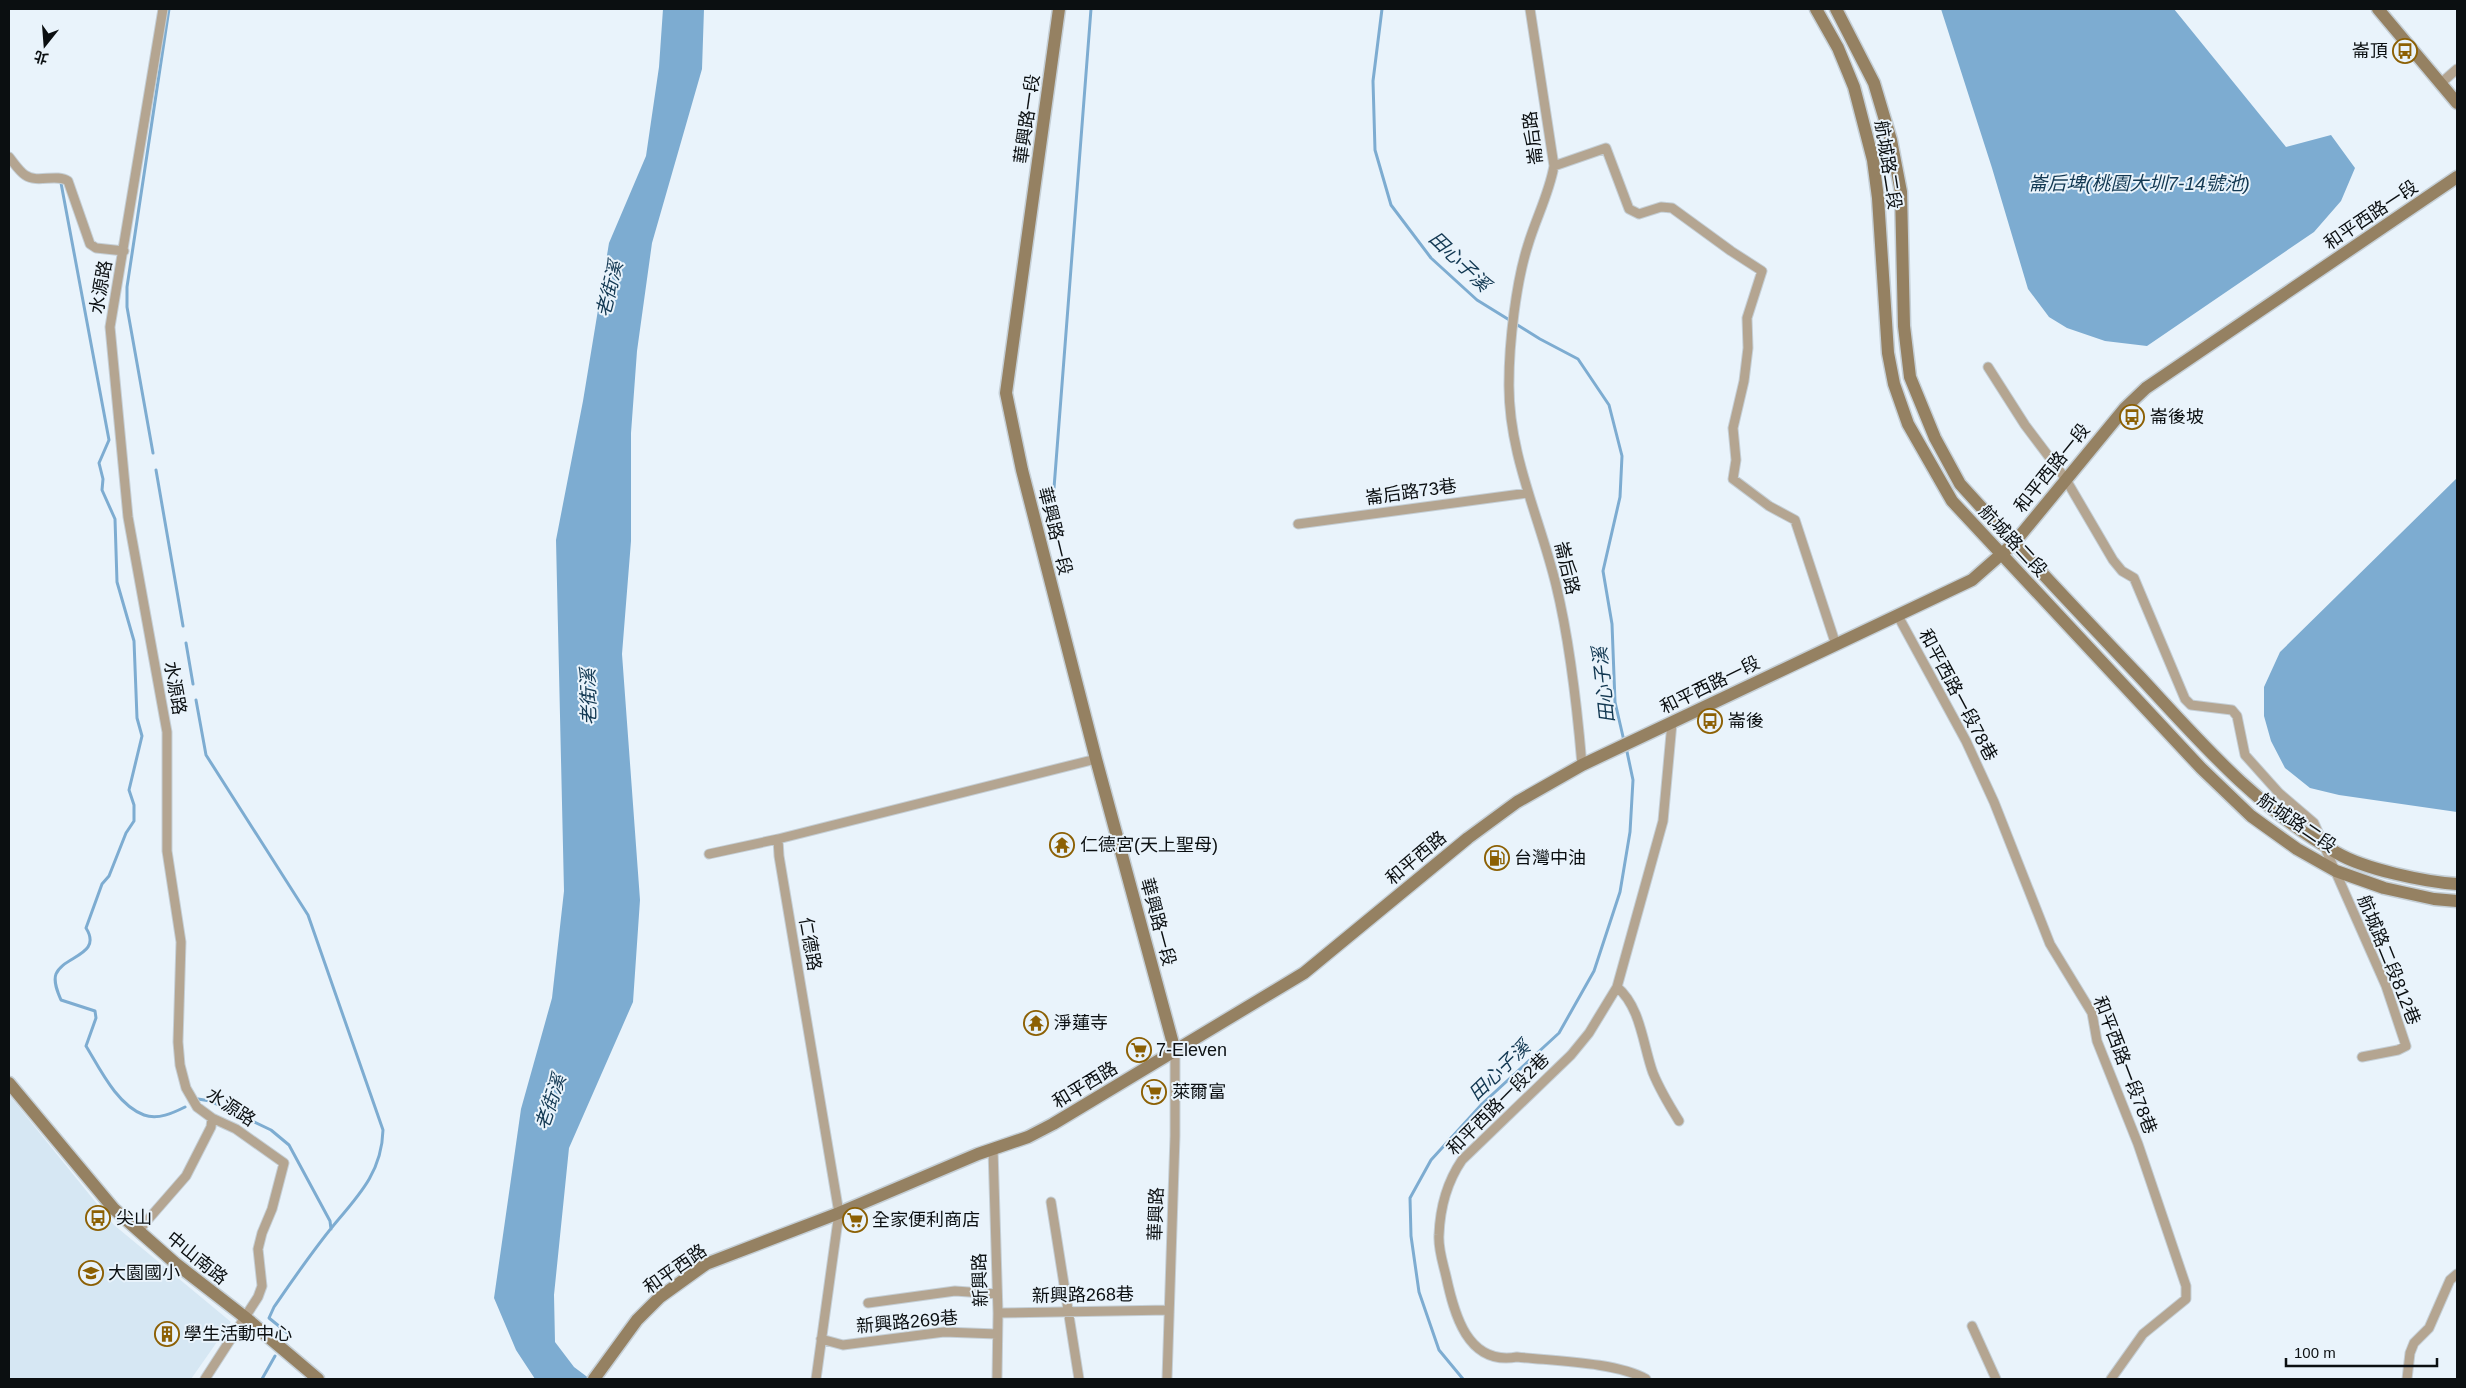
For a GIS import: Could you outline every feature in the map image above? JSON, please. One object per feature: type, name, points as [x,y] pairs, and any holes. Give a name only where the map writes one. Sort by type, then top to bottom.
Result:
[{"type":"street","name":"水源路","points":[[163,9],[110,327],[128,517],[167,732],[167,851],[181,942],[178,1042],[180,1065],[190,1098],[196,1107],[212,1118],[236,1129],[284,1163],[272,1209],[262,1233],[258,1249],[262,1286],[246,1318]]},
{"type":"street","name":"華興路一段","points":[[1060,9],[1006,393],[1022,470],[1096,759],[1175,1051]]},
{"type":"street","name":"崙后路","points":[[1530,9],[1554,166],[1551,184],[1527,245],[1517,289],[1509,382],[1510,415],[1528,493],[1541,528],[1557,586],[1577,714],[1582,765]]},
{"type":"street","name":"航城路二段","points":[[1816,9],[1838,48],[1854,87],[1873,160],[1878,198],[1888,353],[1894,384],[1908,424],[1952,500],[2001,555],[2201,768],[2251,816],[2297,849],[2336,871],[2384,888],[2434,899],[2457,901]]},
{"type":"street","name":"航城路二段","points":[[1836,9],[1874,83],[1891,140],[1901,192],[1904,326],[1910,378],[1935,438],[1960,484],[2215,758],[2261,802],[2339,854],[2392,873],[2457,884]]},
{"type":"street","points":[[2378,9],[2457,103]]},
{"type":"street","points":[[2441,83],[2457,69]]},
{"type":"street","points":[[1554,166],[1606,148],[1629,210],[1639,214],[1662,207],[1672,208],[1731,252],[1762,271],[1747,318],[1748,348],[1744,381],[1733,428],[1736,460],[1733,479],[1769,506],[1796,520],[1836,645]]},
{"type":"street","points":[[9,157],[25,176],[42,180],[63,177],[68,181],[90,244],[96,248],[124,251]]},
{"type":"street","name":"和平西路一段","points":[[1603,755],[1972,580],[2014,543],[2124,408],[2146,388],[2457,177]]},
{"type":"street","points":[[1988,367],[2025,425],[2066,479]]},
{"type":"street","name":"航城路二段812巷","points":[[2066,479],[2113,560],[2122,571],[2134,578],[2185,699],[2192,706],[2232,710],[2237,716],[2245,756],[2279,793],[2314,823],[2386,986],[2406,1046],[2398,1050],[2362,1057]]},
{"type":"street","name":"崙后路73巷","points":[[1298,524],[1528,493]]},
{"type":"street","name":"和平西路一段78巷","points":[[1898,616],[1966,742],[1994,802],[2050,944],[2092,1013],[2097,1041],[2138,1144],[2186,1286],[2186,1299],[2143,1334],[2112,1379]]},
{"type":"street","name":"和平西路一段2巷","points":[[1646,1379],[1637,1374],[1606,1367],[1517,1357],[1510,1359],[1487,1354],[1471,1342],[1459,1324],[1452,1306],[1438,1236],[1447,1188],[1452,1174],[1462,1160],[1571,1055],[1589,1033],[1617,988],[1663,820],[1672,723]]},
{"type":"street","name":"和平西路","points":[[594,1379],[637,1320],[660,1297],[706,1264],[839,1213],[909,1182],[1028,1137],[1053,1124],[1304,973],[1468,838],[1517,802],[1603,755]]},
{"type":"street","points":[[709,854],[778,839],[1096,759]]},
{"type":"street","name":"仁德路","points":[[778,839],[779,856],[839,1213],[816,1379]]},
{"type":"street","points":[[1617,988],[1626,994],[1642,1031],[1660,1090],[1679,1121]]},
{"type":"street","name":"華興路","points":[[1167,1379],[1175,1136],[1175,1051]]},
{"type":"street","name":"中山南路","points":[[9,1083],[114,1208],[138,1231],[318,1379]]},
{"type":"street","points":[[138,1231],[186,1176],[211,1127],[212,1118]]},
{"type":"street","name":"新興路","points":[[993,1149],[998,1313],[997,1379]]},
{"type":"street","points":[[1051,1202],[1070,1312],[1079,1379]]},
{"type":"street","points":[[2407,1379],[2410,1353],[2414,1343],[2429,1328],[2450,1280],[2457,1274]]},
{"type":"street","points":[[868,1303],[955,1291],[997,1294]]},
{"type":"street","name":"新興路268巷","points":[[998,1313],[1169,1310]]},
{"type":"street","points":[[205,1379],[246,1318]]},
{"type":"street","points":[[1972,1326],[1996,1379]]},
{"type":"street","name":"新興路269巷","points":[[821,1339],[843,1345],[944,1332],[997,1334]]},
{"type":"shaded area","name":"大園國小","points":[[9,1095],[114,1225],[231,1322],[191,1379],[9,1379]]},
{"type":"water","name":"老街溪","points":[[663,9],[704,9],[702,69],[652,243],[637,351],[631,433],[631,541],[622,654],[640,900],[633,1002],[569,1148],[554,1295],[555,1342],[574,1367],[590,1379],[535,1379],[516,1350],[494,1298],[521,1109],[552,998],[564,891],[556,540],[583,401],[609,243],[646,156],[659,67]]},
{"type":"water","name":"崙后埤(桃園大圳7-14號池)","points":[[1941,9],[2174,9],[2286,147],[2331,135],[2355,168],[2341,201],[2314,232],[2147,346],[2105,341],[2067,328],[2049,317],[2028,289],[1992,168]]},
{"type":"water","points":[[2457,478],[2457,812],[2339,795],[2310,788],[2285,768],[2271,741],[2264,716],[2264,687],[2280,652]]},
{"type":"waterway","points":[[153,453],[127,307],[127,287],[169,9]]},
{"type":"waterway","points":[[1050,540],[1091,9]]},
{"type":"waterway","name":"田心子溪","points":[[1382,9],[1373,81],[1375,150],[1391,205],[1431,258],[1477,300],[1540,339],[1578,359],[1609,405],[1622,456],[1620,497],[1603,571],[1612,624],[1615,702],[1624,741]]},
{"type":"waterway","points":[[61,183],[109,440],[99,463],[103,479],[102,490],[115,519],[117,582],[134,641],[137,718],[142,736],[129,790],[134,805],[134,821],[126,833],[109,876],[102,884],[86,928],[90,937],[89,944],[86,950],[60,968],[55,977],[55,984],[61,1000],[95,1011],[96,1018],[86,1046],[117,1095],[134,1110],[149,1116],[160,1116],[185,1107]]},
{"type":"waterway","points":[[156,470],[183,626]]},
{"type":"waterway","points":[[186,643],[193,684]]},
{"type":"waterway","points":[[196,700],[206,755],[308,915],[383,1130],[379,1157],[363,1190],[329,1230],[274,1307],[269,1318],[290,1335],[286,1341]]},
{"type":"waterway","name":"田心子溪","points":[[1463,1379],[1439,1350],[1419,1292],[1411,1236],[1410,1198],[1431,1160],[1482,1104],[1559,1033],[1594,971],[1620,892],[1630,832],[1633,780],[1626,747]]},
{"type":"waterway","points":[[198,1099],[210,1101],[271,1130],[289,1145],[330,1221],[331,1229]]},
{"type":"waterway","points":[[262,1379],[275,1356]]},
{"type":"place","name":"崙頂","points":[[2405,51]]},
{"type":"place","name":"崙後坡","points":[[2132,417]]},
{"type":"place","name":"崙後","points":[[1710,721]]},
{"type":"place","name":"仁德宮(天上聖母)","points":[[1062,845]]},
{"type":"place","name":"台灣中油","points":[[1497,858]]},
{"type":"place","name":"淨蓮寺","points":[[1036,1023]]},
{"type":"place","name":"7-Eleven","points":[[1139,1050]]},
{"type":"place","name":"萊爾富","points":[[1154,1092]]},
{"type":"place","name":"尖山","points":[[98,1218]]},
{"type":"place","name":"全家便利商店","points":[[855,1220]]},
{"type":"place","name":"大園國小","points":[[91,1273]]},
{"type":"place","name":"學生活動中心","points":[[167,1334]]}]
